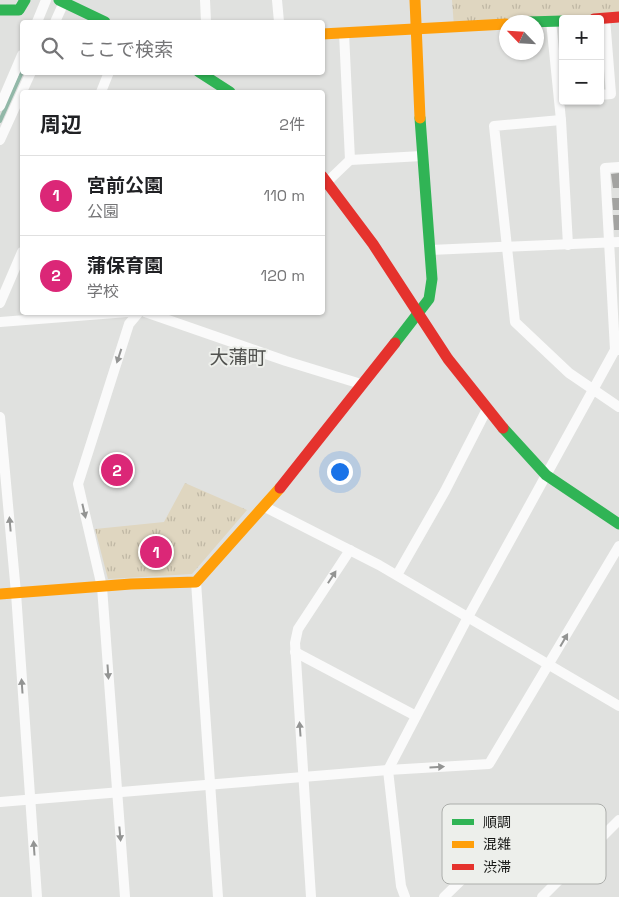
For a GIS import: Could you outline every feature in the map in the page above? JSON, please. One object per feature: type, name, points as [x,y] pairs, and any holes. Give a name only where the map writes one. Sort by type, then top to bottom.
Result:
[{"type":"street","points":[[0,10],[19,10],[25,0]]},
{"type":"street","points":[[38,20],[46,0]]},
{"type":"street","points":[[205,0],[206,20]]},
{"type":"street","points":[[277,0],[279,20]]},
{"type":"street","points":[[0,594],[196,582],[265,506],[419,312],[428,299],[432,279],[422,156],[415,0]]},
{"type":"street","points":[[56,20],[63,1],[101,20]]},
{"type":"street","points":[[604,18],[619,17]]},
{"type":"street","points":[[544,21],[559,20]]},
{"type":"street","points":[[550,21],[559,89]]},
{"type":"street","points":[[325,34],[499,24]]},
{"type":"street","points":[[344,33],[350,160]]},
{"type":"street","points":[[604,43],[612,94],[604,95]]},
{"type":"street","points":[[0,106],[20,60]]},
{"type":"street","points":[[24,90],[31,75]]},
{"type":"street","points":[[102,90],[108,75]]},
{"type":"street","points":[[204,75],[227,90]]},
{"type":"street","points":[[0,140],[20,98]]},
{"type":"street","points":[[560,105],[568,245]]},
{"type":"street","points":[[561,120],[494,126],[515,322],[569,373],[619,407]]},
{"type":"street","points":[[422,156],[350,160],[325,179],[419,312],[448,359],[487,409],[546,475],[619,524]]},
{"type":"street","points":[[404,897],[401,886],[388,770],[468,618],[593,389],[617,350],[607,243],[605,168],[619,168]]},
{"type":"street","points":[[430,250],[619,242]]},
{"type":"street","points":[[0,302],[20,257]]},
{"type":"street","points":[[0,322],[59,315]]},
{"type":"street","points":[[125,897],[102,587],[78,484],[130,324],[137,315]]},
{"type":"street","points":[[155,315],[286,361],[360,384]]},
{"type":"street","points":[[397,575],[487,409]]},
{"type":"street","points":[[0,417],[16,593],[37,897]]},
{"type":"street","points":[[265,506],[397,575],[619,706]]},
{"type":"street","points":[[0,802],[117,794],[388,770],[489,764],[550,665],[619,546]]},
{"type":"street","points":[[311,897],[295,643],[298,629],[350,550]]},
{"type":"street","points":[[196,582],[218,897]]},
{"type":"street","points":[[295,652],[416,716]]},
{"type":"street","points":[[606,832],[619,820]]},
{"type":"street","points":[[444,897],[457,884]]},
{"type":"street","points":[[542,897],[554,884]]},
{"type":"green space","points":[[452,0],[619,0],[619,17],[559,15],[559,21],[544,22],[544,15],[499,15],[499,24],[454,27]]},
{"type":"green space","points":[[185,483],[247,510],[192,574],[108,579],[95,529],[164,522]]},
{"type":"building","points":[[619,173],[619,188],[613,188],[611,174]]},
{"type":"building","points":[[612,198],[619,198],[619,210],[613,210]]},
{"type":"building","points":[[613,215],[619,215],[619,230],[614,230]]},
{"type":"waterway","points":[[0,121],[21,75]]},
{"type":"traffic: fast","points":[[0,10],[19,10],[25,0]]},
{"type":"traffic: fast","points":[[59,0],[101,20]]},
{"type":"traffic: fast","points":[[544,22],[559,21]]},
{"type":"traffic: fast","points":[[204,75],[227,90]]},
{"type":"traffic: fast","points":[[395,343],[429,299],[432,279],[420,118]]},
{"type":"traffic: fast","points":[[503,428],[546,475],[619,524]]},
{"type":"traffic: slow","points":[[415,0],[420,118]]},
{"type":"traffic: slow","points":[[325,34],[499,24]]},
{"type":"traffic: slow","points":[[0,594],[131,584],[196,582],[280,488]]},
{"type":"traffic: jam","points":[[604,18],[619,17]]},
{"type":"traffic: jam","points":[[325,180],[373,244],[448,359],[503,428]]},
{"type":"traffic: jam","points":[[280,488],[395,343]]},
{"type":"place","name":"蒲保育園","points":[[117,470]]},
{"type":"place","name":"宮前公園","points":[[156,552]]},
{"type":"district","name":"大蒲町","points":[[238,357]]}]
